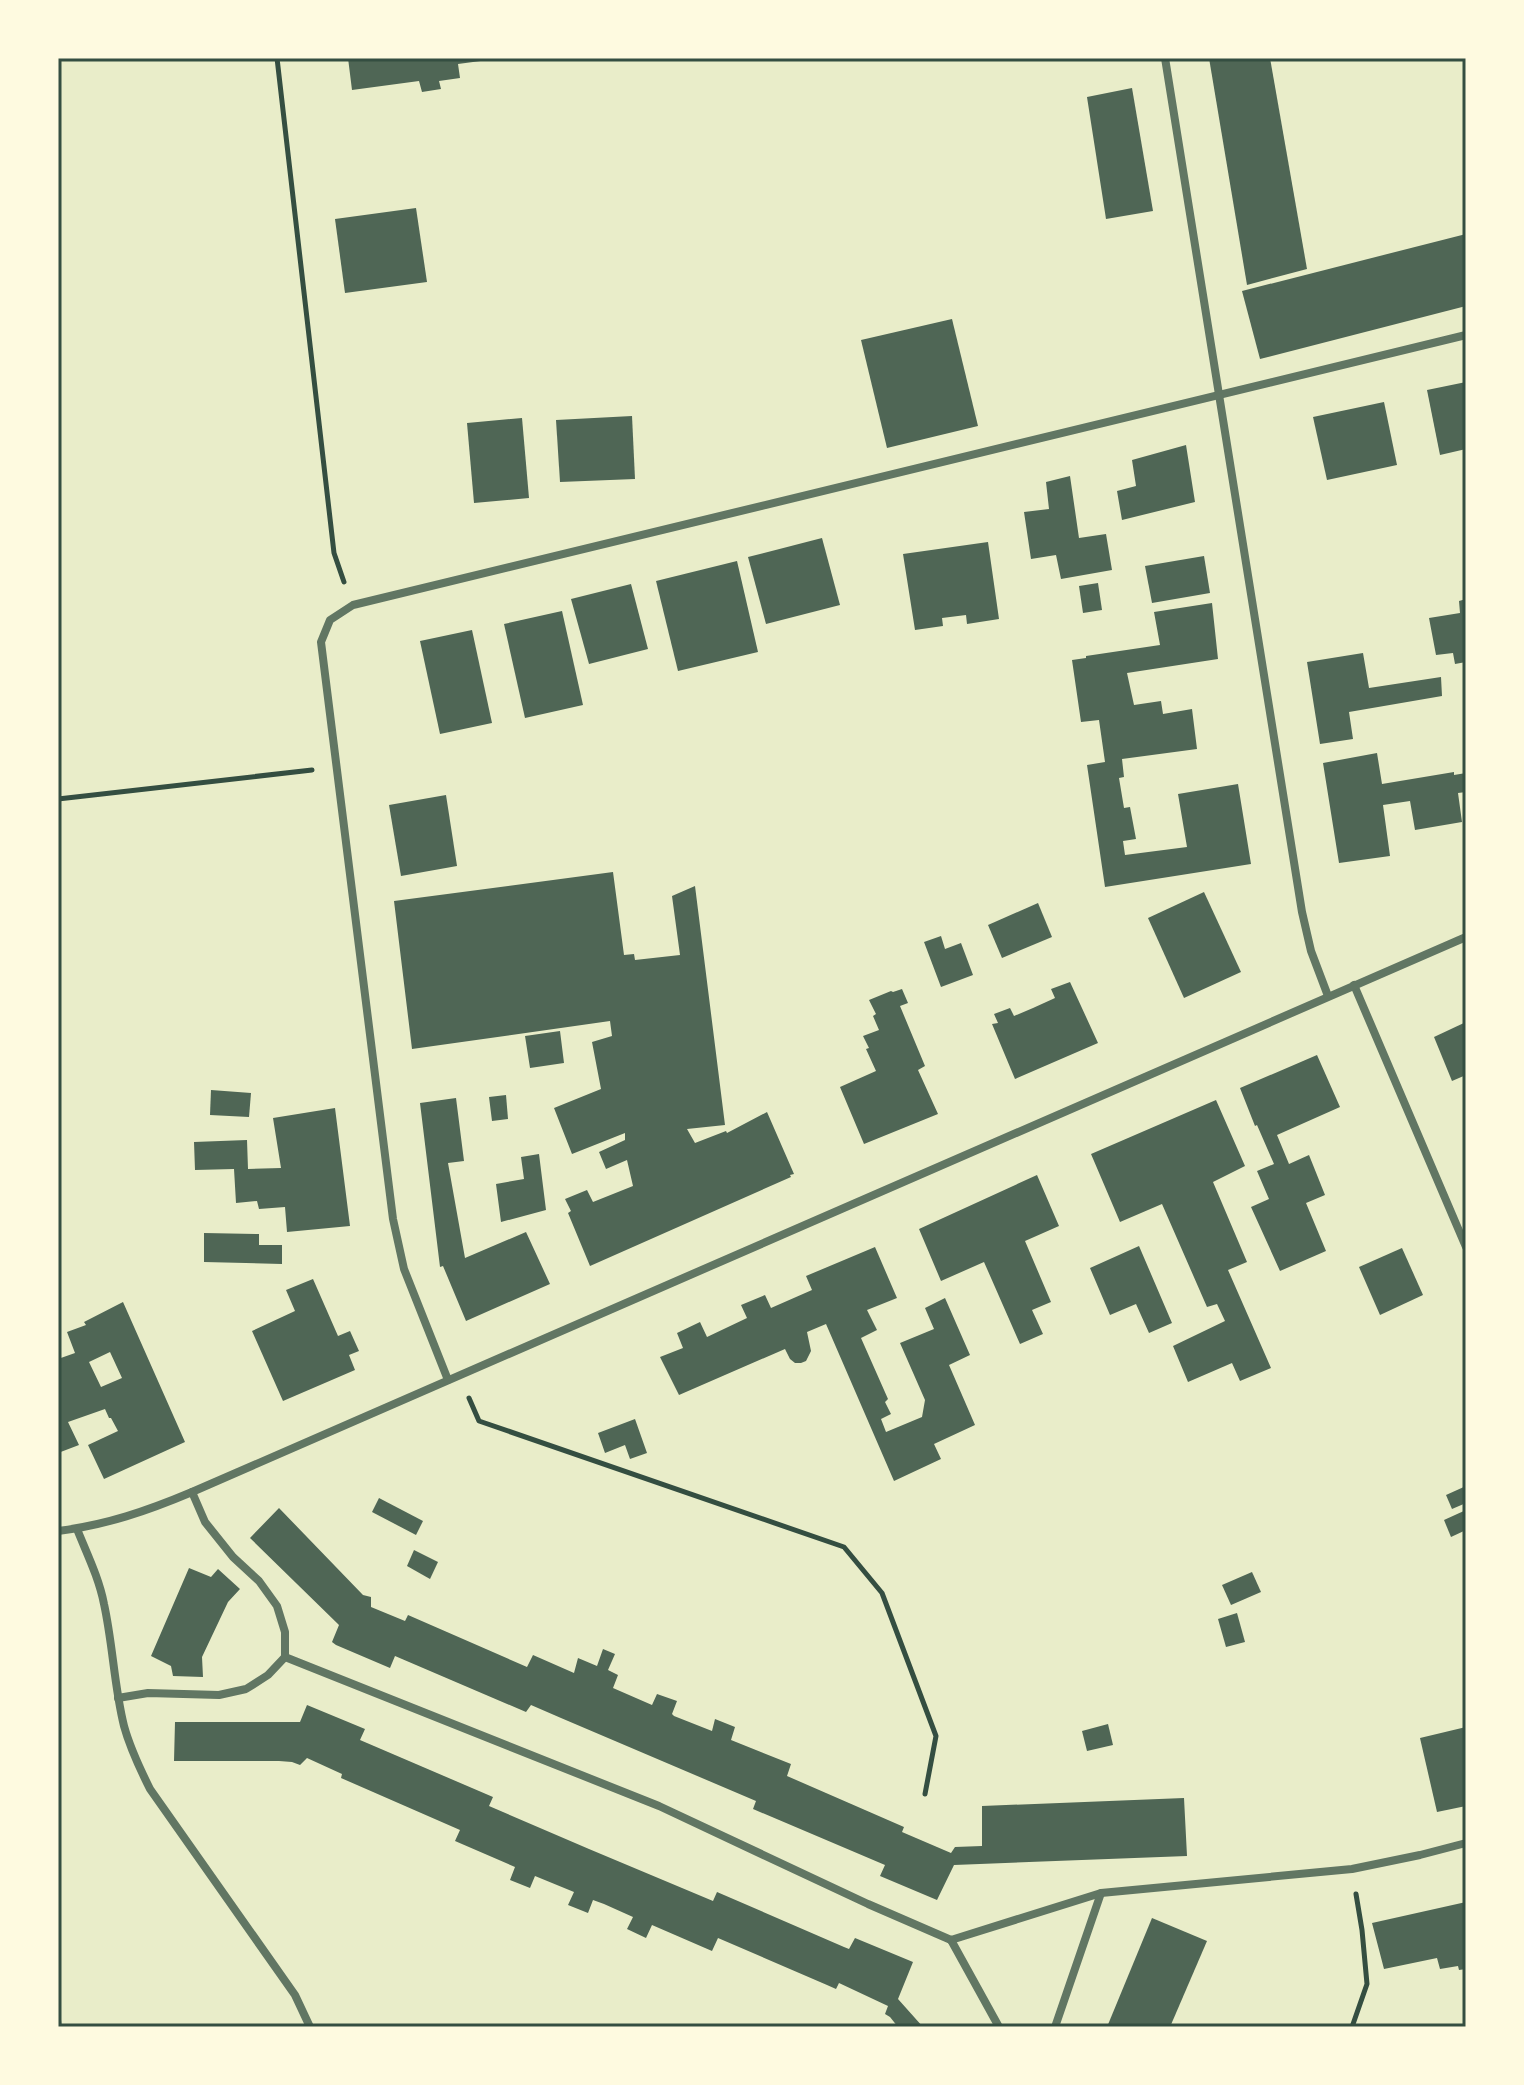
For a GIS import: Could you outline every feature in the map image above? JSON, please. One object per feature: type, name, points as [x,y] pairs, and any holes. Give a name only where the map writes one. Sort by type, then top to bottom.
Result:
[{"type":"street","points":[[1165,58],[1302,912],[1311,951],[1328,996]]},
{"type":"street","points":[[448,1380],[404,1269],[393,1219],[321,642],[330,620],[353,605],[1466,335]]},
{"type":"street","points":[[58,1531],[144,1512],[192,1492],[1466,937]]},
{"type":"street","points":[[1354,985],[1466,1247]]},
{"type":"street","points":[[118,1698],[148,1693],[219,1695],[246,1689],[268,1675],[285,1657],[285,1632],[277,1606],[259,1581],[233,1557],[205,1522],[192,1492]]},
{"type":"street","points":[[77,1529],[104,1601],[118,1698],[136,1762],[150,1789],[295,1995],[310,2027]]},
{"type":"street","points":[[285,1657],[659,1806],[951,1940],[999,2027]]},
{"type":"street","points":[[951,1940],[1101,1893],[1352,1869],[1466,1843]]},
{"type":"street","points":[[1055,2027],[1101,1893]]},
{"type":"path","points":[[277,58],[334,553],[353,605]]},
{"type":"path","points":[[58,799],[337,768]]},
{"type":"path","points":[[459,1375],[479,1421],[844,1547],[882,1593],[936,1736],[925,1794]]},
{"type":"path","points":[[1352,1869],[1367,1984],[1352,2027]]},
{"type":"building","points":[[348,58],[488,60],[458,64],[460,78],[439,81],[441,89],[422,92],[419,81],[352,90]]},
{"type":"building","points":[[1209,58],[1270,58],[1307,269],[1247,285]]},
{"type":"building","points":[[1132,88],[1153,211],[1106,219],[1087,97]]},
{"type":"building","points":[[416,208],[427,282],[345,293],[335,219]]},
{"type":"building","points":[[1466,234],[1466,306],[1260,359],[1242,291]]},
{"type":"building","points":[[952,319],[978,426],[887,448],[861,340]]},
{"type":"building","points":[[1466,382],[1466,449],[1440,455],[1427,390]]},
{"type":"building","points":[[1384,402],[1397,465],[1327,480],[1313,417]]},
{"type":"building","points":[[632,416],[635,479],[560,482],[556,420]]},
{"type":"building","points":[[522,418],[529,498],[474,503],[467,423]]},
{"type":"building","points":[[1186,445],[1195,502],[1122,520],[1117,491],[1136,486],[1132,460]]},
{"type":"building","points":[[1070,476],[1079,538],[1106,534],[1112,570],[1061,579],[1056,555],[1031,559],[1024,512],[1049,509],[1046,482]]},
{"type":"building","points":[[822,538],[840,605],[766,624],[748,557]]},
{"type":"building","points":[[988,542],[999,619],[967,624],[966,615],[942,618],[943,626],[915,630],[903,554]]},
{"type":"building","points":[[1204,556],[1210,593],[1152,603],[1145,566]]},
{"type":"building","points":[[737,561],[758,652],[678,671],[656,581]]},
{"type":"building","points":[[1098,583],[1102,610],[1083,613],[1079,586]]},
{"type":"building","points":[[631,584],[648,649],[589,664],[571,599]]},
{"type":"building","points":[[1466,599],[1466,662],[1455,664],[1453,653],[1436,655],[1429,618],[1460,613],[1459,601]]},
{"type":"building","points":[[1212,603],[1218,659],[1127,673],[1134,705],[1161,701],[1163,714],[1192,709],[1197,749],[1122,759],[1124,777],[1119,778],[1124,808],[1130,807],[1136,839],[1123,841],[1125,855],[1187,847],[1178,794],[1238,784],[1251,864],[1105,887],[1087,765],[1105,762],[1099,720],[1081,722],[1072,660],[1160,645],[1154,612]]},
{"type":"building","points":[[562,611],[583,705],[525,718],[504,624]]},
{"type":"building","points":[[472,630],[492,723],[440,734],[420,641]]},
{"type":"building","points":[[1363,653],[1369,688],[1441,677],[1442,696],[1349,712],[1353,739],[1320,744],[1307,662]]},
{"type":"building","points":[[1377,753],[1382,784],[1454,772],[1454,775],[1466,773],[1466,792],[1458,793],[1462,822],[1415,830],[1410,801],[1383,805],[1390,856],[1339,863],[1323,763]]},
{"type":"building","points":[[446,795],[457,866],[401,876],[389,805]]},
{"type":"building","points":[[613,872],[624,955],[634,954],[635,960],[680,955],[672,896],[695,886],[725,1125],[687,1129],[695,1143],[727,1133],[767,1112],[794,1174],[590,1266],[565,1199],[587,1190],[593,1202],[633,1186],[627,1160],[606,1169],[599,1152],[625,1140],[625,1133],[572,1154],[554,1108],[601,1089],[592,1042],[612,1036],[610,1021],[412,1049],[394,901]]},
{"type":"building","points":[[1204,892],[1241,972],[1184,998],[1148,918]]},
{"type":"building","points":[[1038,903],[1052,937],[1002,958],[988,925]]},
{"type":"building","points":[[941,936],[945,949],[961,943],[973,975],[941,987],[924,942]]},
{"type":"building","points":[[1070,982],[1098,1043],[1015,1079],[992,1024],[998,1023],[994,1014],[1010,1008],[1014,1016],[1033,1008],[1055,998],[1051,989]]},
{"type":"building","points":[[902,989],[908,1003],[900,1006],[925,1066],[918,1070],[938,1114],[864,1144],[840,1087],[876,1071],[863,1036],[879,1030],[869,1000]]},
{"type":"building","points":[[1466,1022],[1466,1075],[1452,1081],[1434,1037]]},
{"type":"building","points":[[560,1031],[564,1063],[530,1068],[525,1036]]},
{"type":"building","points":[[1317,1055],[1340,1107],[1277,1135],[1289,1164],[1309,1155],[1325,1195],[1306,1203],[1326,1251],[1280,1271],[1251,1207],[1269,1199],[1257,1171],[1274,1164],[1240,1088]]},
{"type":"building","points":[[211,1090],[251,1093],[249,1117],[210,1115]]},
{"type":"building","points":[[506,1095],[508,1119],[492,1121],[489,1097]]},
{"type":"building","points":[[456,1098],[464,1161],[448,1163],[465,1258],[526,1232],[550,1284],[466,1321],[443,1266],[440,1267],[420,1103]]},
{"type":"building","points":[[1216,1100],[1245,1166],[1213,1182],[1247,1262],[1228,1270],[1271,1368],[1240,1381],[1232,1363],[1188,1382],[1173,1346],[1225,1321],[1217,1304],[1207,1307],[1162,1204],[1120,1222],[1091,1154]]},
{"type":"building","points":[[335,1108],[350,1226],[287,1232],[285,1207],[259,1209],[257,1201],[236,1203],[234,1169],[195,1170],[194,1142],[247,1140],[248,1169],[281,1168],[273,1118]]},
{"type":"building","points":[[539,1154],[546,1210],[501,1222],[496,1184],[524,1179],[521,1157]]},
{"type":"building","points":[[1037,1175],[1059,1226],[1025,1241],[1051,1302],[1032,1310],[1043,1334],[1020,1344],[984,1262],[941,1281],[919,1229]]},
{"type":"building","points":[[204,1233],[259,1234],[259,1245],[282,1245],[282,1264],[204,1262]]},
{"type":"building","points":[[1139,1246],[1172,1323],[1149,1333],[1136,1304],[1110,1315],[1090,1268]]},
{"type":"building","points":[[875,1247],[897,1298],[867,1310],[877,1330],[861,1338],[888,1399],[885,1402],[891,1414],[881,1419],[886,1432],[922,1417],[925,1400],[900,1343],[934,1329],[925,1308],[945,1298],[970,1355],[949,1365],[975,1425],[934,1444],[941,1459],[894,1481],[826,1324],[807,1332],[811,1351],[806,1361],[795,1363],[785,1349],[679,1395],[660,1357],[683,1348],[677,1333],[700,1322],[707,1337],[747,1318],[741,1305],[765,1295],[771,1308],[812,1290],[806,1276]]},
{"type":"building","points":[[1402,1248],[1423,1295],[1380,1315],[1359,1267]]},
{"type":"building","points":[[313,1279],[338,1336],[350,1331],[359,1351],[349,1355],[355,1370],[283,1401],[252,1331],[295,1311],[286,1290]]},
{"type":"building","points":[[123,1302],[185,1442],[104,1479],[88,1445],[118,1431],[105,1409],[68,1422],[79,1445],[58,1453],[58,1359],[75,1353],[67,1332],[86,1325],[84,1322]],"holes":[[[110,1352],[122,1378],[101,1387],[89,1362]]]},
{"type":"building","points":[[635,1419],[647,1453],[630,1459],[625,1445],[605,1453],[598,1433]]},
{"type":"building","points":[[1466,1486],[1466,1503],[1452,1509],[1446,1495]]},
{"type":"building","points":[[379,1498],[423,1521],[416,1535],[372,1512]]},
{"type":"building","points":[[279,1508],[363,1595],[371,1597],[371,1607],[405,1621],[408,1615],[527,1667],[533,1655],[574,1673],[578,1658],[597,1666],[603,1649],[615,1654],[608,1670],[618,1675],[613,1688],[652,1705],[657,1694],[677,1701],[674,1716],[712,1731],[715,1719],[735,1727],[731,1740],[791,1764],[787,1776],[904,1827],[902,1832],[951,1853],[955,1847],[982,1846],[982,1806],[1184,1798],[1187,1856],[954,1865],[937,1900],[880,1876],[885,1865],[753,1809],[756,1801],[531,1705],[526,1712],[395,1656],[390,1668],[336,1645],[332,1642],[339,1625],[250,1538]]},
{"type":"building","points":[[1466,1510],[1466,1530],[1451,1537],[1444,1520]]},
{"type":"building","points":[[414,1550],[438,1562],[430,1579],[407,1566]]},
{"type":"building","points":[[189,1568],[211,1577],[218,1569],[240,1589],[228,1602],[202,1657],[203,1677],[173,1676],[171,1666],[151,1656]]},
{"type":"building","points":[[1252,1572],[1261,1592],[1231,1605],[1222,1585]]},
{"type":"building","points":[[1237,1613],[1245,1642],[1226,1647],[1218,1619]]},
{"type":"building","points":[[307,1705],[365,1729],[360,1740],[493,1797],[489,1806],[589,1849],[713,1901],[717,1892],[849,1949],[855,1938],[913,1962],[898,1999],[923,2027],[898,2027],[885,2014],[888,2006],[839,1983],[836,1989],[718,1938],[712,1951],[652,1925],[646,1938],[627,1929],[633,1917],[604,1904],[593,1900],[588,1913],[568,1905],[574,1892],[535,1876],[530,1888],[510,1880],[515,1867],[455,1841],[460,1830],[341,1778],[342,1774],[307,1758],[300,1765],[279,1761],[174,1761],[175,1722],[300,1722]]},
{"type":"building","points":[[1108,1724],[1113,1745],[1087,1751],[1082,1731]]},
{"type":"building","points":[[1466,1727],[1466,1806],[1437,1812],[1420,1738]]},
{"type":"building","points":[[1466,1902],[1466,1969],[1459,1970],[1458,1966],[1440,1969],[1437,1958],[1384,1969],[1372,1923]]},
{"type":"building","points":[[1152,1918],[1207,1941],[1170,2027],[1107,2027]]},
{"type":"railway","points":[[58,2020],[59,2027]]}]
